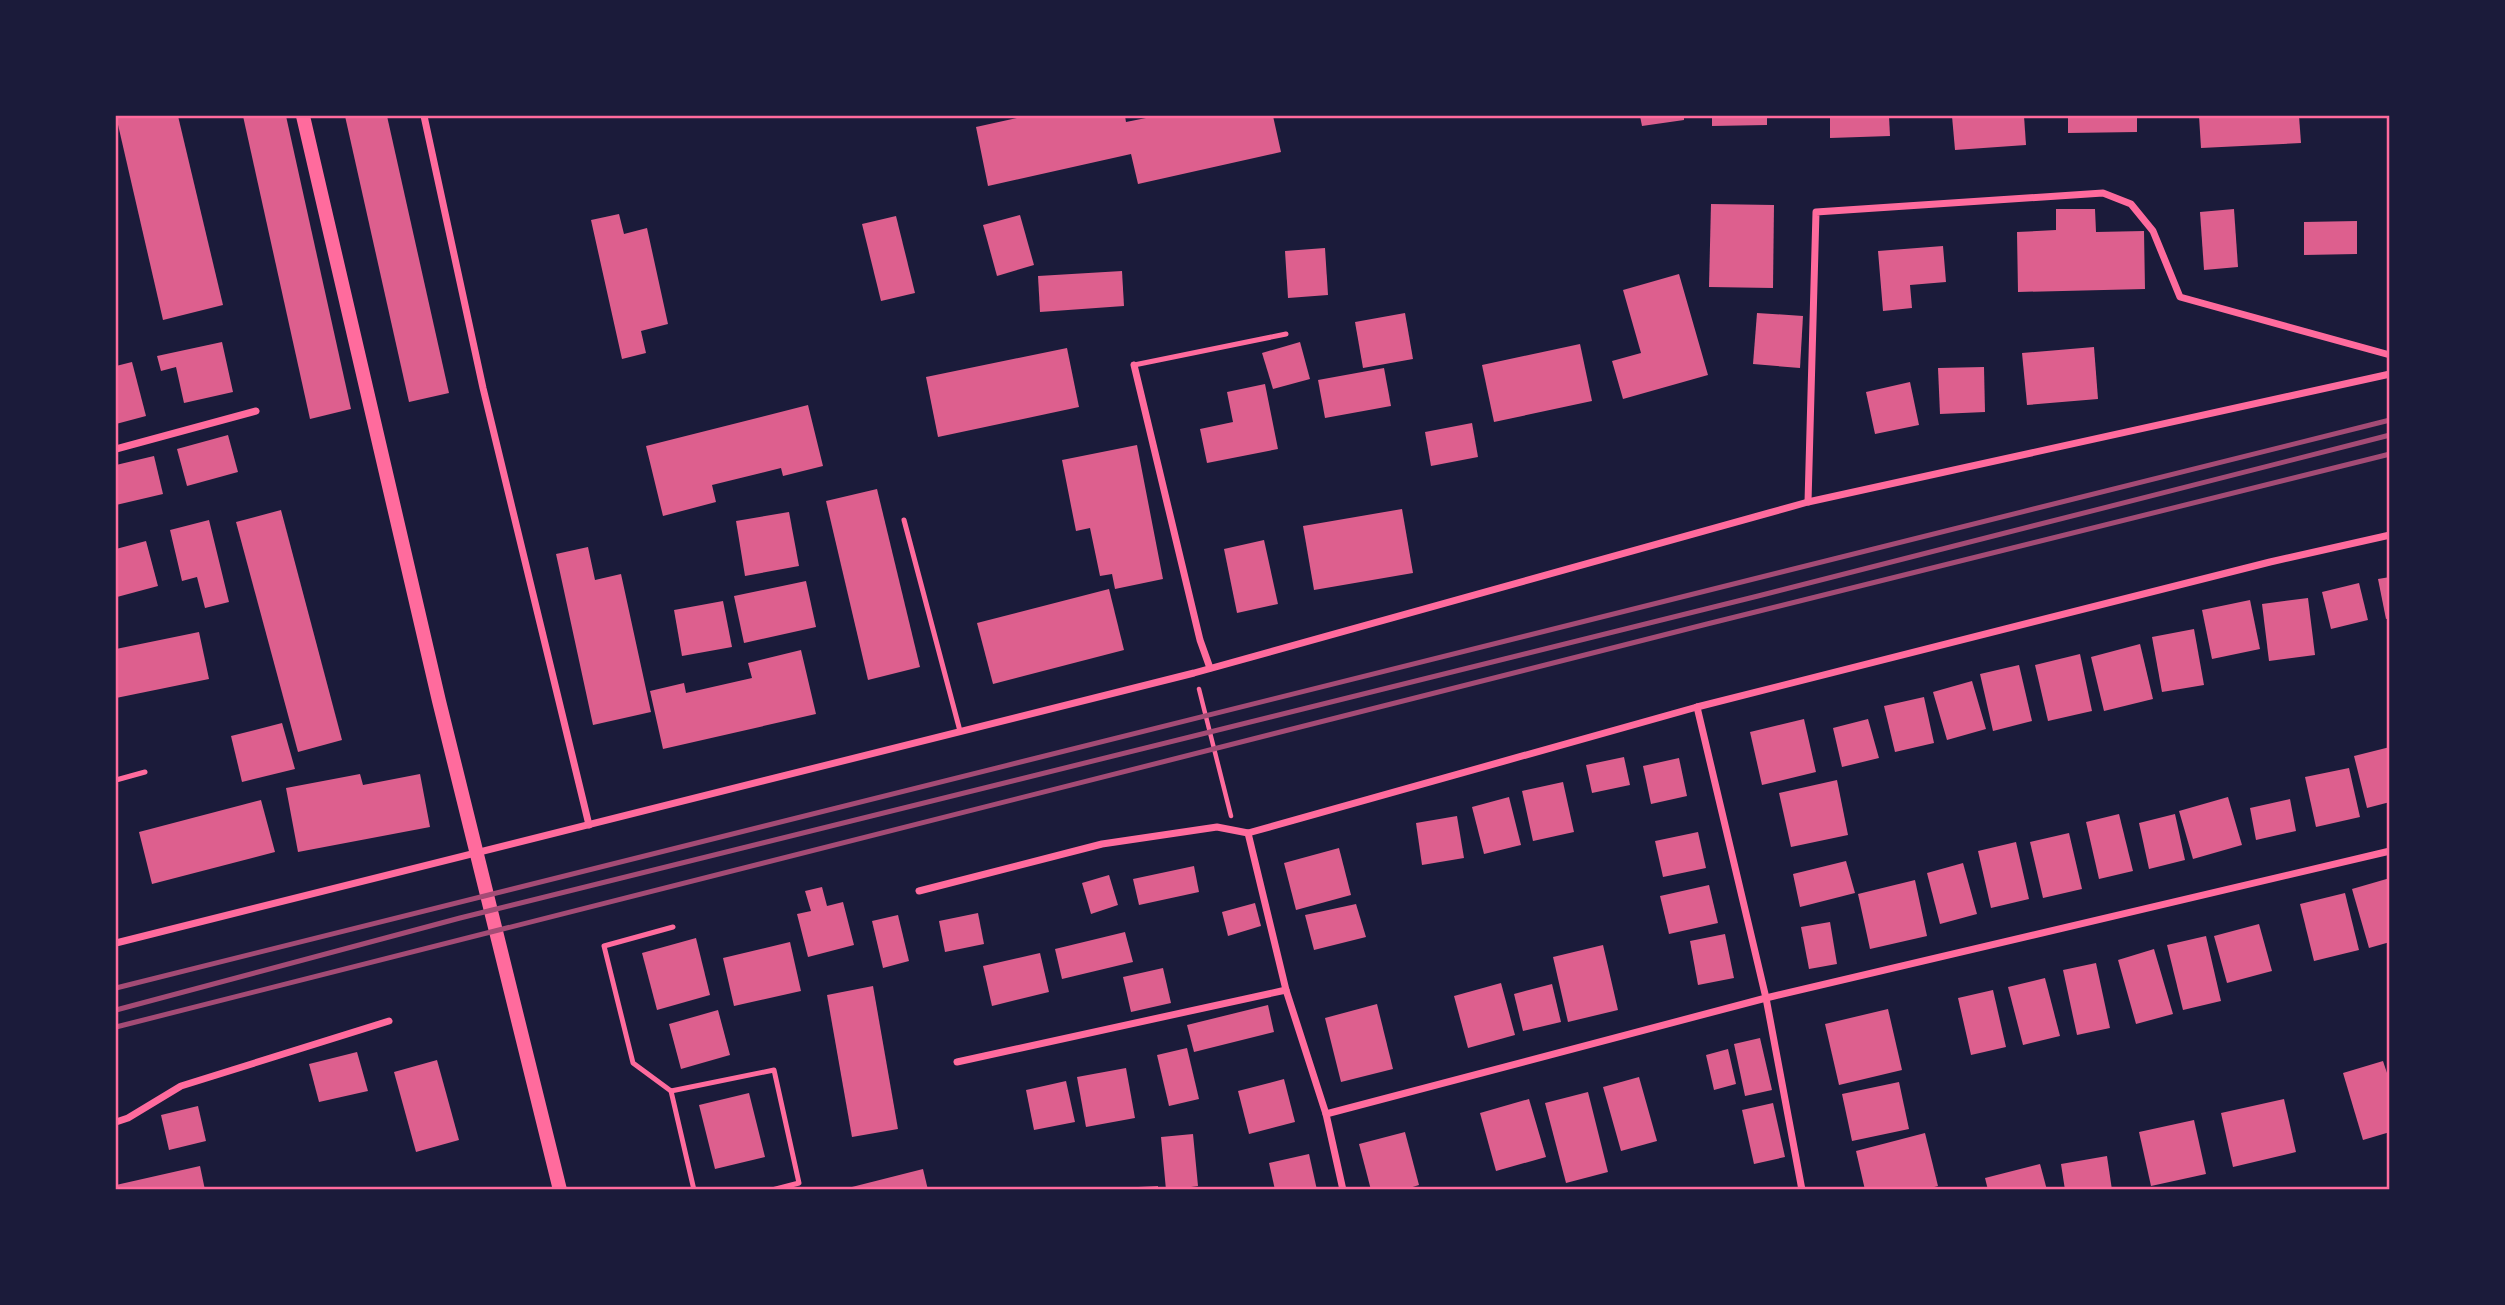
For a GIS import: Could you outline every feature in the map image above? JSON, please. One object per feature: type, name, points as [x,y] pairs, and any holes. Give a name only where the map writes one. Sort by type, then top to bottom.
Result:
[{"type":"main road","points":[[303,116],[439,701],[558,1183]]},
{"type":"street","points":[[424,116],[483,388],[589,825]]},
{"type":"street","points":[[1808,502],[1815,212],[2103,193],[2131,204],[2153,232],[2180,297],[2389,355]]},
{"type":"street","points":[[1134,365],[1200,640],[1210,668]]},
{"type":"street","points":[[116,943],[1210,668],[1808,502],[2389,374]]},
{"type":"street","points":[[116,449],[256,411]]},
{"type":"street","points":[[919,891],[1102,844],[1217,827],[1248,833],[1697,707],[2270,562],[2389,535]]},
{"type":"street","points":[[1697,707],[1766,998],[1802,1189]]},
{"type":"street","points":[[1248,833],[1286,990],[1326,1114],[1343,1189]]},
{"type":"street","points":[[1326,1114],[1766,998],[2389,851]]},
{"type":"street","points":[[957,1062],[1286,990]]},
{"type":"street","points":[[116,1122],[128,1118],[181,1086],[388,1021]]},
{"type":"lane","points":[[1134,365],[1286,334]]},
{"type":"lane","points":[[904,520],[960,731]]},
{"type":"lane","points":[[116,780],[145,772]]},
{"type":"lane","points":[[673,927],[604,946],[633,1063],[671,1091],[694,1189]]},
{"type":"lane","points":[[671,1091],[774,1070],[799,1183],[772,1189]]},
{"type":"path","points":[[1201,696],[1234,830]]},
{"type":"building","points":[[116,116],[178,116],[223,305],[163,320]]},
{"type":"building","points":[[243,116],[286,116],[351,409],[310,419]]},
{"type":"building","points":[[345,116],[387,116],[449,393],[409,402]]},
{"type":"building","points":[[1026,116],[1125,116],[1126,122],[1156,116],[1273,116],[1281,152],[1138,184],[1131,154],[988,186],[976,127]]},
{"type":"building","points":[[1640,116],[1684,116],[1684,120],[1642,126]]},
{"type":"building","points":[[1712,116],[1767,116],[1767,125],[1712,126]]},
{"type":"building","points":[[1830,116],[1889,116],[1890,136],[1830,138]]},
{"type":"building","points":[[1952,116],[2024,116],[2026,145],[1955,150]]},
{"type":"building","points":[[2068,116],[2137,116],[2137,132],[2068,133]]},
{"type":"building","points":[[2199,116],[2299,116],[2301,143],[2201,148]]},
{"type":"building","points":[[1711,204],[1774,205],[1773,288],[1709,287]]},
{"type":"building","points":[[2056,209],[2095,209],[2096,232],[2144,231],[2145,289],[2018,292],[2017,232],[2056,230]]},
{"type":"building","points":[[2234,209],[2238,267],[2204,270],[2200,212]]},
{"type":"building","points":[[619,214],[624,234],[647,228],[668,324],[641,331],[646,353],[622,359],[591,220]]},
{"type":"building","points":[[1020,215],[1034,265],[997,276],[983,225]]},
{"type":"building","points":[[896,216],[915,293],[881,301],[862,224]]},
{"type":"building","points":[[2357,221],[2357,254],[2304,255],[2304,222]]},
{"type":"building","points":[[1943,246],[1946,282],[1910,285],[1912,308],[1883,311],[1878,251]]},
{"type":"building","points":[[1325,248],[1328,295],[1288,298],[1285,251]]},
{"type":"building","points":[[1122,271],[1124,306],[1040,312],[1038,276]]},
{"type":"building","points":[[1679,274],[1708,375],[1623,399],[1612,361],[1641,353],[1623,290]]},
{"type":"building","points":[[1405,313],[1413,359],[1363,368],[1355,322]]},
{"type":"building","points":[[1757,313],[1803,316],[1800,368],[1753,364]]},
{"type":"building","points":[[222,342],[233,392],[184,403],[176,367],[161,371],[157,356]]},
{"type":"building","points":[[1300,342],[1310,379],[1273,389],[1262,353]]},
{"type":"building","points":[[1580,344],[1592,401],[1494,422],[1482,365]]},
{"type":"building","points":[[2094,347],[2098,399],[2027,405],[2022,353]]},
{"type":"building","points":[[1067,348],[1079,407],[938,437],[926,377]]},
{"type":"building","points":[[132,362],[146,416],[116,424],[116,366]]},
{"type":"building","points":[[1984,367],[1985,412],[1940,414],[1938,368]]},
{"type":"building","points":[[1384,368],[1391,406],[1325,418],[1318,380]]},
{"type":"building","points":[[1910,382],[1919,425],[1875,434],[1866,392]]},
{"type":"building","points":[[1265,384],[1278,449],[1207,463],[1200,429],[1233,422],[1227,392]]},
{"type":"building","points":[[808,405],[823,466],[783,476],[781,468],[712,485],[716,502],[663,516],[646,446]]},
{"type":"building","points":[[1472,423],[1478,457],[1431,466],[1425,432]]},
{"type":"building","points":[[228,435],[238,472],[187,486],[177,449]]},
{"type":"building","points":[[1137,445],[1163,579],[1115,589],[1112,574],[1100,576],[1090,528],[1076,531],[1062,460]]},
{"type":"building","points":[[154,456],[163,494],[116,505],[116,465]]},
{"type":"building","points":[[877,489],[920,667],[868,680],[826,501]]},
{"type":"building","points":[[1402,509],[1413,573],[1314,590],[1303,526]]},
{"type":"building","points":[[281,510],[342,740],[298,752],[236,522]]},
{"type":"building","points":[[789,512],[799,566],[745,576],[736,521]]},
{"type":"building","points":[[209,520],[229,602],[205,608],[197,577],[182,581],[170,530]]},
{"type":"building","points":[[1264,540],[1278,604],[1237,613],[1224,549]]},
{"type":"building","points":[[146,541],[158,586],[117,597],[116,549]]},
{"type":"building","points":[[588,547],[595,580],[621,574],[651,712],[593,725],[556,554]]},
{"type":"building","points":[[2390,577],[2390,618],[2386,619],[2378,579]]},
{"type":"building","points":[[806,581],[816,627],[744,643],[734,596]]},
{"type":"building","points":[[2359,583],[2368,620],[2331,629],[2322,592]]},
{"type":"building","points":[[1109,589],[1124,650],[993,684],[977,623]]},
{"type":"building","points":[[2308,598],[2315,655],[2269,661],[2262,604]]},
{"type":"building","points":[[2250,600],[2260,649],[2212,659],[2202,610]]},
{"type":"building","points":[[723,601],[732,647],[682,656],[674,610]]},
{"type":"building","points":[[2194,629],[2204,685],[2162,692],[2152,637]]},
{"type":"building","points":[[199,632],[209,679],[116,698],[116,649]]},
{"type":"building","points":[[2140,644],[2153,699],[2104,711],[2091,657]]},
{"type":"building","points":[[801,650],[816,714],[663,749],[650,691],[684,683],[686,693],[752,678],[748,663]]},
{"type":"building","points":[[2080,654],[2092,711],[2048,721],[2035,665]]},
{"type":"building","points":[[2019,665],[2032,721],[1993,731],[1980,674]]},
{"type":"building","points":[[1972,681],[1986,729],[1947,740],[1933,692]]},
{"type":"building","points":[[1924,697],[1934,743],[1895,752],[1884,706]]},
{"type":"building","points":[[1804,719],[1816,772],[1762,785],[1750,732]]},
{"type":"building","points":[[1868,719],[1879,758],[1842,767],[1833,728]]},
{"type":"building","points":[[282,723],[295,769],[242,782],[231,736]]},
{"type":"building","points":[[2390,747],[2390,802],[2367,808],[2354,756]]},
{"type":"building","points":[[1624,757],[1630,785],[1592,793],[1586,765]]},
{"type":"building","points":[[1679,758],[1687,796],[1651,804],[1643,766]]},
{"type":"building","points":[[2349,768],[2360,817],[2316,827],[2305,777]]},
{"type":"building","points":[[360,774],[363,785],[420,774],[430,827],[298,852],[286,788]]},
{"type":"building","points":[[1837,780],[1848,835],[1791,847],[1779,793]]},
{"type":"building","points":[[1563,782],[1574,832],[1533,841],[1522,791]]},
{"type":"building","points":[[1509,797],[1521,845],[1484,854],[1472,807]]},
{"type":"building","points":[[2228,797],[2242,845],[2193,859],[2179,811]]},
{"type":"building","points":[[2290,799],[2296,831],[2256,840],[2250,808]]},
{"type":"building","points":[[261,800],[275,852],[152,884],[139,832]]},
{"type":"building","points":[[2119,814],[2133,871],[2099,879],[2086,822]]},
{"type":"building","points":[[2175,814],[2185,860],[2149,869],[2139,823]]},
{"type":"building","points":[[1457,816],[1464,858],[1422,865],[1416,823]]},
{"type":"building","points":[[1698,832],[1706,868],[1663,877],[1655,841]]},
{"type":"building","points":[[2069,833],[2082,889],[2043,898],[2030,842]]},
{"type":"building","points":[[2016,842],[2029,899],[1991,908],[1978,851]]},
{"type":"building","points":[[1339,848],[1351,895],[1296,910],[1284,863]]},
{"type":"building","points":[[1846,861],[1855,893],[1800,907],[1793,874]]},
{"type":"building","points":[[1963,863],[1977,914],[1940,924],[1927,873]]},
{"type":"building","points":[[1194,866],[1199,892],[1139,905],[1133,879]]},
{"type":"building","points":[[1109,875],[1118,905],[1091,914],[1082,883]]},
{"type":"building","points":[[2390,878],[2390,942],[2369,948],[2352,889]]},
{"type":"building","points":[[1915,880],[1927,936],[1870,949],[1858,894]]},
{"type":"building","points":[[1709,885],[1718,923],[1669,934],[1660,896]]},
{"type":"building","points":[[822,887],[827,906],[843,902],[854,945],[808,957],[797,914],[811,911],[805,891]]},
{"type":"building","points":[[2345,893],[2359,950],[2314,961],[2300,904]]},
{"type":"building","points":[[1255,903],[1261,926],[1228,936],[1222,912]]},
{"type":"building","points":[[1356,904],[1366,937],[1314,950],[1305,915]]},
{"type":"building","points":[[978,913],[984,944],[945,952],[939,921]]},
{"type":"building","points":[[898,915],[909,961],[883,968],[872,921]]},
{"type":"building","points":[[1830,922],[1837,964],[1809,969],[1801,927]]},
{"type":"building","points":[[2259,924],[2272,971],[2227,983],[2214,936]]},
{"type":"building","points":[[1125,932],[1133,962],[1062,979],[1055,949]]},
{"type":"building","points":[[1725,934],[1734,978],[1698,985],[1690,941]]},
{"type":"building","points":[[2206,936],[2221,1001],[2183,1010],[2167,945]]},
{"type":"building","points":[[696,938],[710,995],[657,1010],[642,953]]},
{"type":"building","points":[[790,942],[801,991],[734,1006],[723,958]]},
{"type":"building","points":[[1603,945],[1618,1010],[1568,1022],[1553,957]]},
{"type":"building","points":[[2154,949],[2173,1014],[2136,1024],[2118,960]]},
{"type":"building","points":[[1040,953],[1049,992],[992,1006],[983,966]]},
{"type":"building","points":[[2096,963],[2110,1028],[2077,1035],[2063,970]]},
{"type":"building","points":[[1163,968],[1171,1003],[1131,1012],[1123,977]]},
{"type":"building","points":[[2045,978],[2060,1036],[2023,1045],[2008,987]]},
{"type":"building","points":[[1501,983],[1515,1035],[1468,1048],[1454,996]]},
{"type":"building","points":[[1552,984],[1561,1022],[1523,1031],[1514,994]]},
{"type":"building","points":[[873,986],[898,1129],[852,1137],[827,995]]},
{"type":"building","points":[[1993,990],[2006,1047],[1971,1055],[1958,998]]},
{"type":"building","points":[[1377,1004],[1393,1069],[1341,1082],[1325,1018]]},
{"type":"building","points":[[1268,1005],[1274,1032],[1194,1052],[1187,1025]]},
{"type":"building","points":[[1888,1009],[1902,1070],[1839,1085],[1825,1024]]},
{"type":"building","points":[[718,1010],[730,1055],[681,1069],[669,1024]]},
{"type":"building","points":[[1760,1038],[1772,1090],[1745,1096],[1734,1044]]},
{"type":"building","points":[[1187,1048],[1199,1099],[1169,1106],[1157,1055]]},
{"type":"building","points":[[1728,1049],[1736,1084],[1714,1090],[1706,1055]]},
{"type":"building","points":[[357,1052],[368,1091],[319,1102],[309,1064]]},
{"type":"building","points":[[437,1060],[459,1140],[416,1152],[394,1072]]},
{"type":"building","points":[[2383,1061],[2390,1082],[2390,1132],[2363,1140],[2343,1073]]},
{"type":"building","points":[[1126,1068],[1135,1118],[1086,1127],[1077,1077]]},
{"type":"building","points":[[1639,1077],[1657,1141],[1621,1151],[1603,1087]]},
{"type":"building","points":[[1284,1079],[1295,1122],[1249,1134],[1238,1091]]},
{"type":"building","points":[[1066,1081],[1075,1122],[1034,1130],[1026,1090]]},
{"type":"building","points":[[1899,1082],[1909,1129],[1852,1141],[1842,1094]]},
{"type":"building","points":[[1588,1092],[1608,1172],[1566,1183],[1545,1103]]},
{"type":"building","points":[[749,1093],[765,1157],[715,1169],[699,1105]]},
{"type":"building","points":[[1529,1099],[1546,1157],[1496,1171],[1480,1113]]},
{"type":"building","points":[[2284,1099],[2296,1152],[2233,1167],[2221,1113]]},
{"type":"building","points":[[1773,1103],[1785,1157],[1754,1164],[1742,1110]]},
{"type":"building","points":[[198,1106],[206,1141],[169,1150],[161,1115]]},
{"type":"building","points":[[2194,1120],[2206,1174],[2151,1186],[2139,1132]]},
{"type":"building","points":[[1405,1132],[1419,1185],[1403,1190],[1371,1190],[1359,1144]]},
{"type":"building","points":[[1925,1133],[1938,1186],[1923,1190],[1865,1190],[1856,1151]]},
{"type":"building","points":[[1193,1134],[1198,1186],[1184,1190],[1166,1190],[1161,1137]]},
{"type":"building","points":[[1309,1154],[1317,1190],[1275,1190],[1269,1163]]},
{"type":"building","points":[[2107,1156],[2112,1190],[2065,1190],[2061,1164]]},
{"type":"building","points":[[2040,1164],[2047,1190],[1988,1190],[1985,1178]]},
{"type":"building","points":[[200,1166],[205,1190],[116,1190],[116,1185]]},
{"type":"building","points":[[923,1169],[928,1190],[844,1190],[844,1189]]},
{"type":"building","points":[[1158,1186],[1158,1190],[1138,1190],[1138,1187]]},
{"type":"railway","points":[[116,988],[2390,420]]},
{"type":"railway","points":[[116,1010],[460,918],[1758,596],[2390,435]]},
{"type":"railway","points":[[116,1027],[2390,454]]}]
